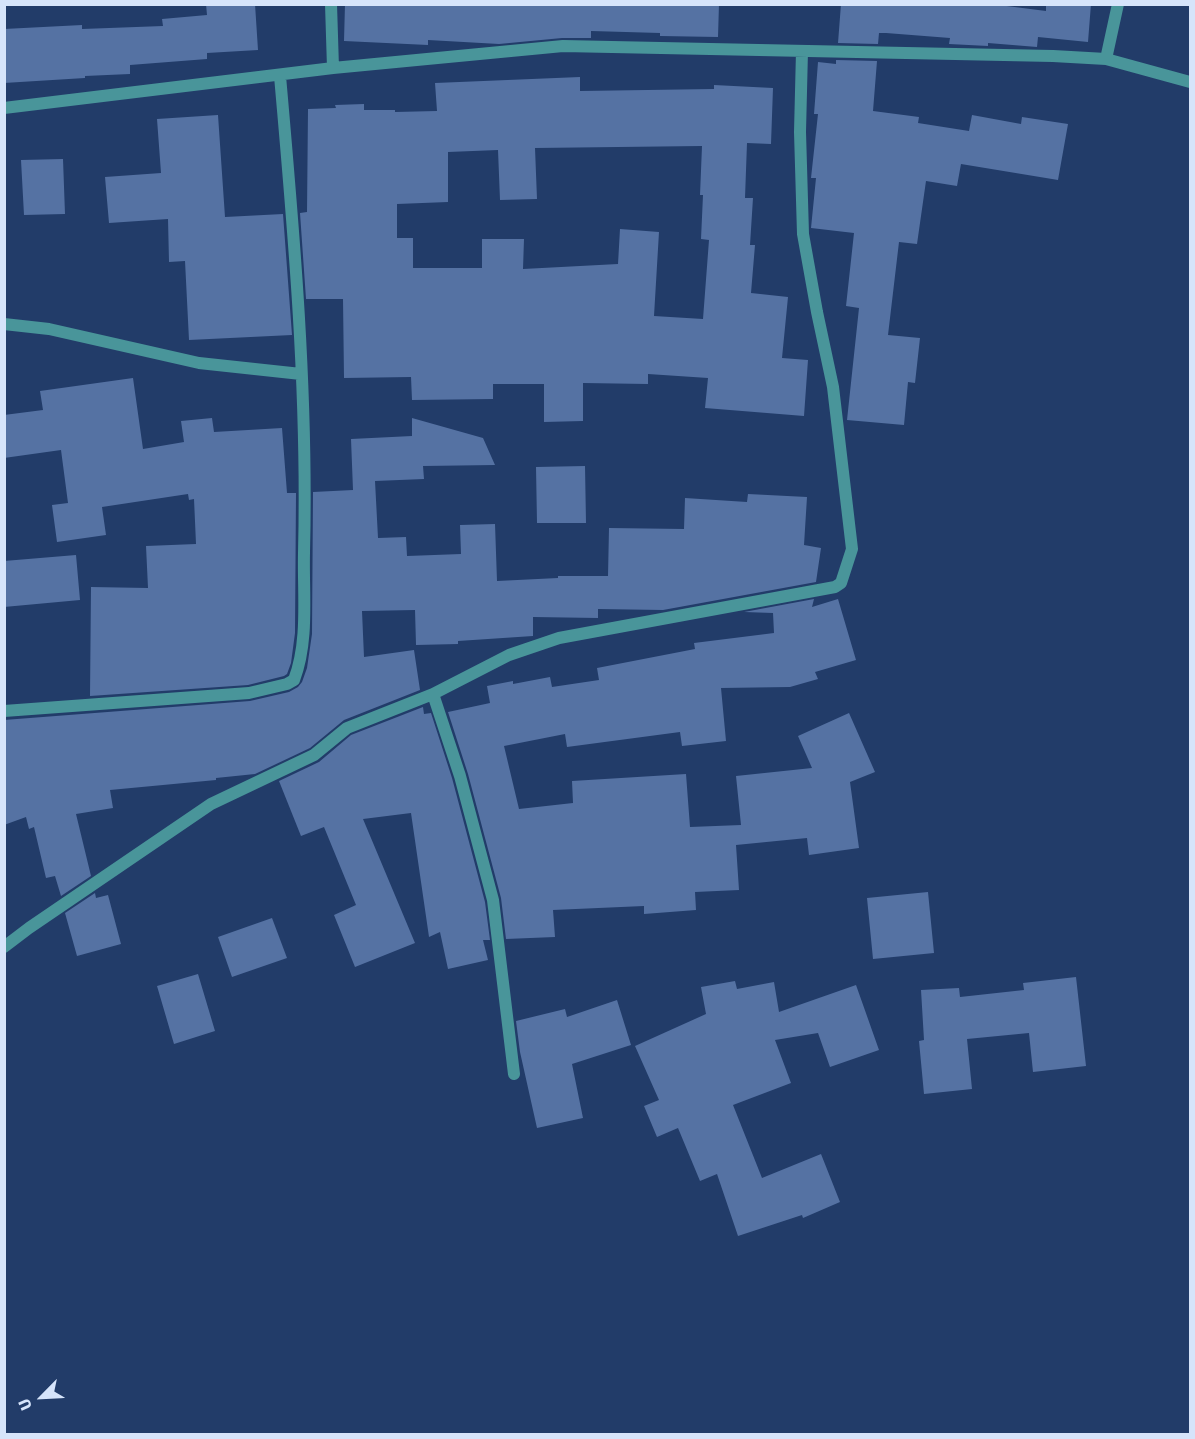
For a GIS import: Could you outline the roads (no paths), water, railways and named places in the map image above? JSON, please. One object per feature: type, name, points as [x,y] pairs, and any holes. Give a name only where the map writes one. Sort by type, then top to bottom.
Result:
[{"type":"street","points":[[331,4],[333,68]]},
{"type":"street","points":[[1106,59],[1118,4]]},
{"type":"street","points":[[4,108],[333,68],[563,46],[1106,59],[1191,82]]},
{"type":"street","points":[[4,947],[211,804],[314,755],[347,728],[433,693],[509,655],[559,638],[835,587],[841,583],[852,549],[833,387],[802,234],[800,132],[802,51]]},
{"type":"street","points":[[4,711],[249,693],[287,684],[294,680],[302,641],[306,483],[291,200],[280,76]]},
{"type":"street","points":[[4,324],[49,329],[199,363],[301,374]]},
{"type":"street","points":[[433,693],[460,776],[493,900],[514,1074]]}]
